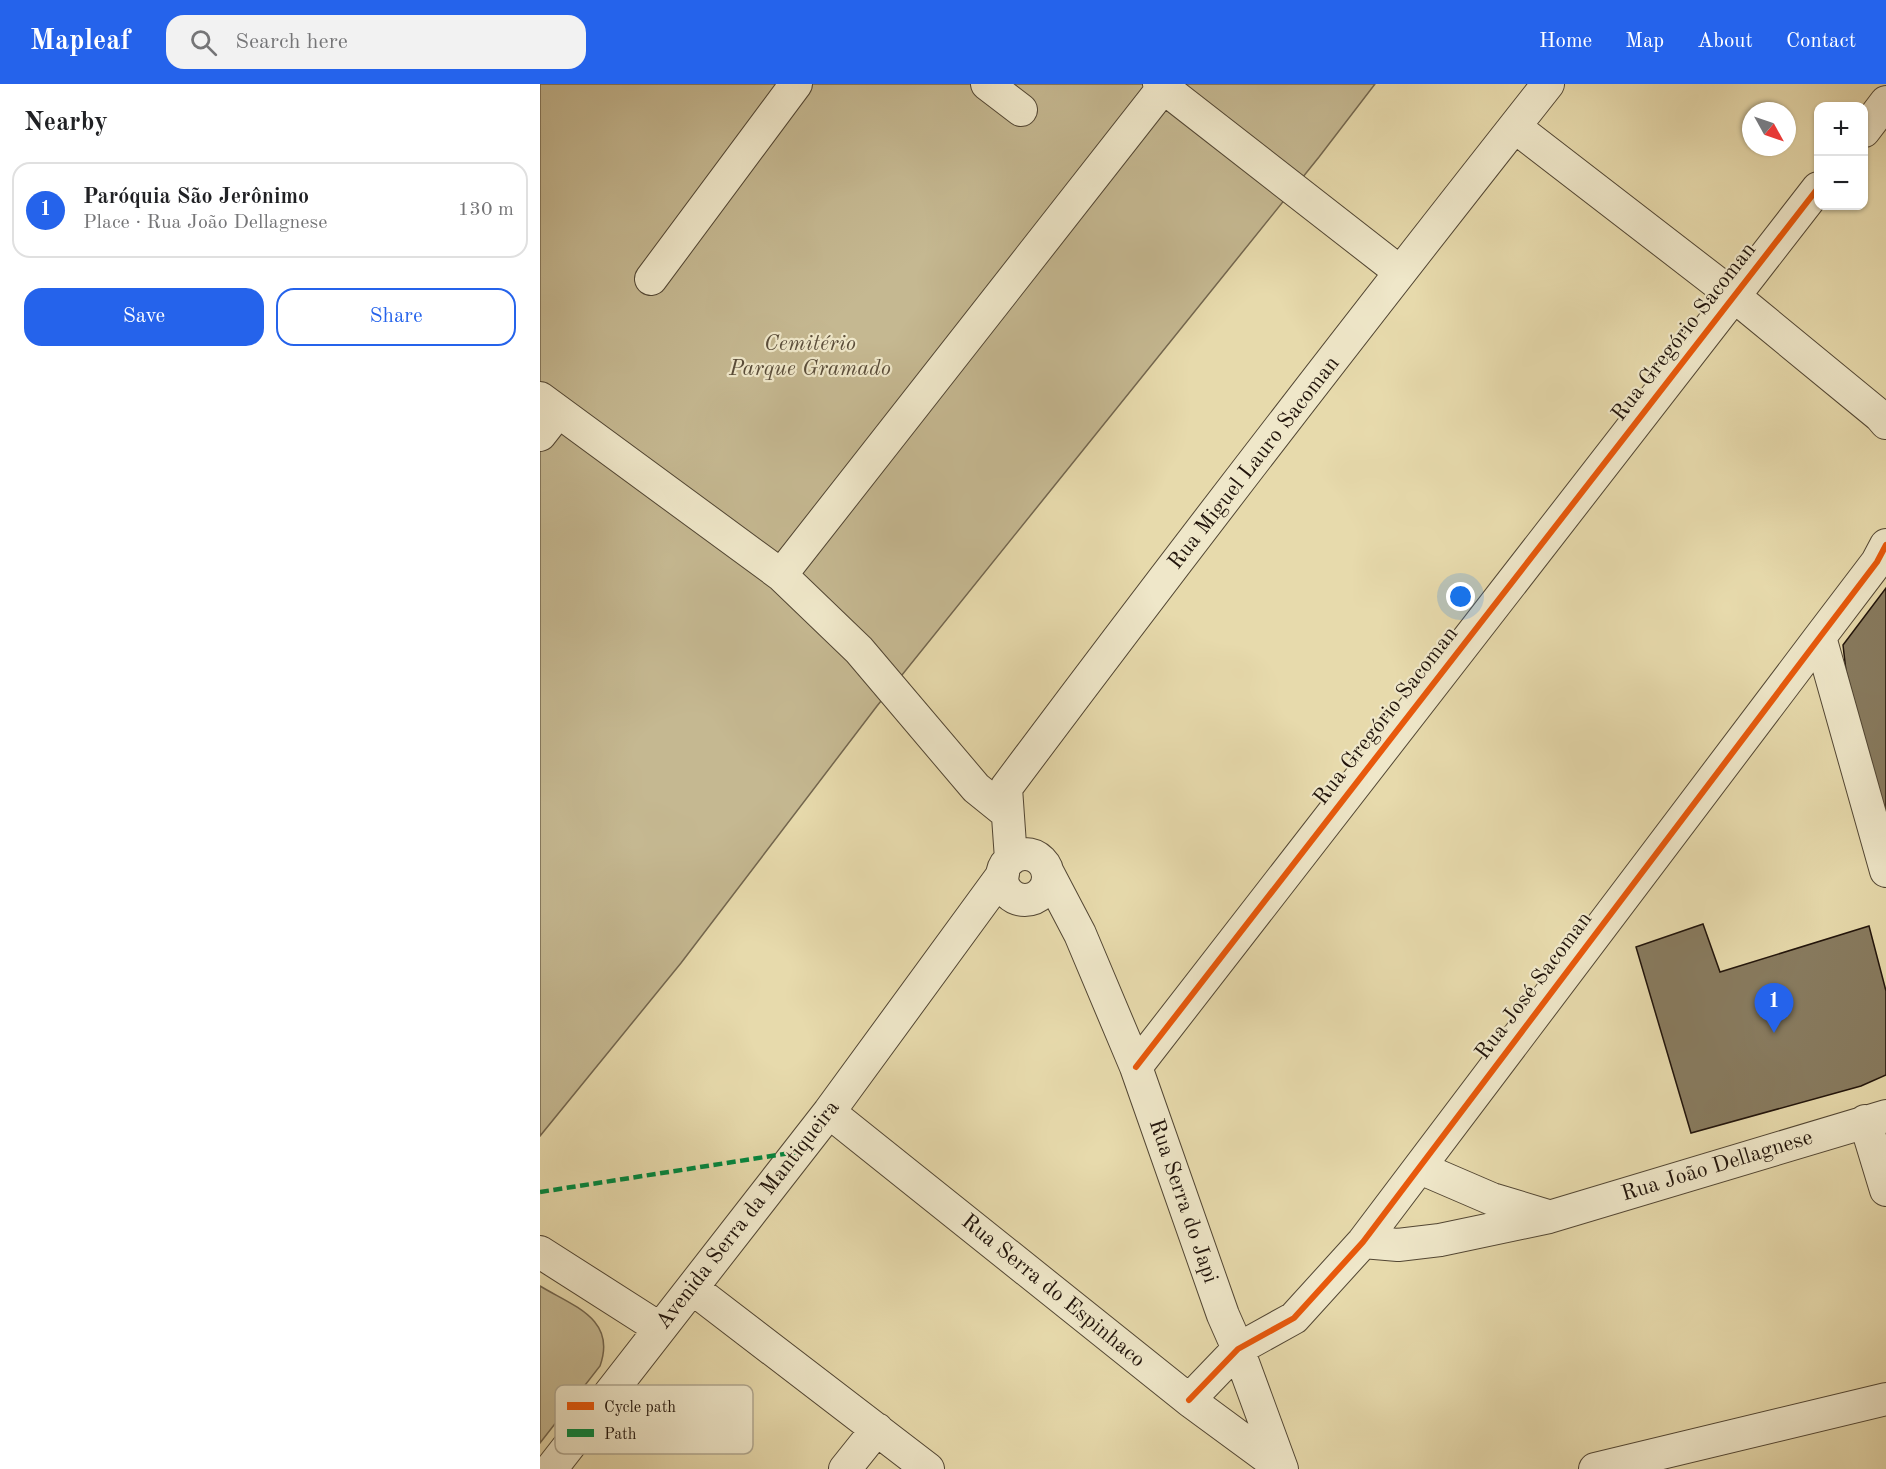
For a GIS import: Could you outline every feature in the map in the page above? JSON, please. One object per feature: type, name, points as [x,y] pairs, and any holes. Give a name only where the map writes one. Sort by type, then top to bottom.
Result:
[{"type":"street","points":[[651,279],[796,84]]},
{"type":"street","points":[[987,84],[1021,110]]},
{"type":"street","name":"Rua Miguel Lauro Sacoman","points":[[1007,866],[1006,788],[1400,272],[1548,84]]},
{"type":"street","points":[[781,575],[1163,85],[1400,272]]},
{"type":"street","points":[[1868,125],[1886,102]]},
{"type":"street","points":[[1515,127],[1734,297],[1884,419]]},
{"type":"street","name":"Rua Gregório Sacoman","points":[[1136,1067],[1814,193]]},
{"type":"street","points":[[546,415],[781,575],[859,650],[976,788],[1007,813]]},
{"type":"street","name":"Rua José Sacoman","points":[[1189,1400],[1238,1349],[1294,1318],[1363,1242],[1883,555]]},
{"type":"street","points":[[1820,637],[1886,871]]},
{"type":"street","points":[[1026,899],[1036,897],[1047,886],[1048,873],[1044,863],[1032,855],[1018,855],[1007,866],[1004,885],[1007,892],[1026,899],[1080,934]]},
{"type":"street","name":"Avenida Serra da Mantiqueira","points":[[616,1385],[829,1112],[942,959],[1007,866]]},
{"type":"street","name":"Rua Serra do Japi","points":[[1048,873],[1080,934],[1136,1067],[1223,1315],[1238,1349],[1281,1468]]},
{"type":"street","name":"Avenida Serra da Mantiqueira","points":[[942,959],[1026,899]]},
{"type":"street","name":"Rua Serra do Espinhaco","points":[[829,1112],[1189,1400],[1281,1468]]},
{"type":"street","points":[[1876,1119],[1886,1190]]},
{"type":"street","name":"Rua João Dellagnese","points":[[1363,1242],[1398,1245],[1440,1240],[1549,1217],[1876,1119]]},
{"type":"street","points":[[1419,1168],[1492,1199],[1549,1217]]},
{"type":"street","points":[[540,1251],[660,1328]]},
{"type":"street","points":[[692,1288],[928,1469]]},
{"type":"street","points":[[1595,1469],[1886,1399]]},
{"type":"street","points":[[845,1469],[876,1429]]},
{"type":"street","name":"Avenida Serra da Mantiqueira","points":[[550,1469],[562,1454]]},
{"type":"green space","name":"Cemitério Parque Gramado","points":[[540,84],[1375,84],[1319,157],[877,706],[681,963],[540,1136]]},
{"type":"green space","points":[[540,1286],[589,1316],[597,1325],[602,1336],[604,1350],[600,1366],[585,1385],[555,1385],[555,1424],[540,1443]]},
{"type":"building","points":[[1886,588],[1886,817],[1846,671],[1843,645]]},
{"type":"building","points":[[1703,924],[1720,972],[1869,926],[1886,991],[1886,1075],[1861,1086],[1691,1133],[1636,947]]},
{"type":"marked path","points":[[540,1192],[797,1152]]},
{"type":"cycle path","points":[[1136,1067],[1814,193]]},
{"type":"cycle path","points":[[1189,1400],[1238,1349],[1294,1318],[1363,1242],[1877,562],[1886,545]]},
{"type":"place","name":"Paróquia São Jerônimo","points":[[1774,1033]]}]
